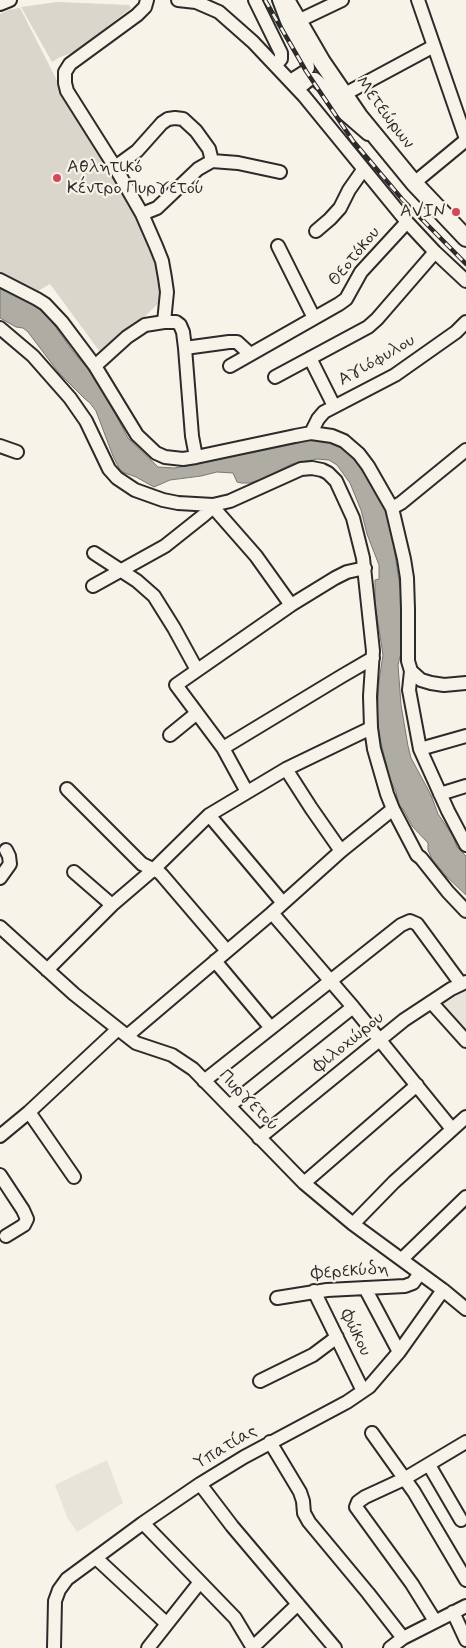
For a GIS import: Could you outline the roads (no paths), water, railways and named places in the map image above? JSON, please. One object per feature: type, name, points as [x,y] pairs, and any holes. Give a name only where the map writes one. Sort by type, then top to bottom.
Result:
[{"type":"main road","name":"Μετεώρων","points":[[286,0],[343,95],[414,183],[466,238]]},
{"type":"street","points":[[0,4],[10,0]]},
{"type":"street","points":[[147,0],[146,7],[137,15],[70,64],[66,72],[65,83],[67,91],[142,214],[162,261],[167,292],[164,322]]},
{"type":"street","points":[[178,0],[196,2],[219,12],[253,42],[294,85],[407,222],[466,281]]},
{"type":"street","points":[[254,0],[281,53],[281,59],[276,65]]},
{"type":"street","points":[[279,0],[295,40],[307,60],[308,68],[306,72],[294,85]]},
{"type":"street","points":[[298,22],[342,0]]},
{"type":"street","points":[[414,183],[466,140],[418,0]]},
{"type":"street","points":[[343,95],[434,46]]},
{"type":"street","points":[[294,85],[310,79],[316,79],[358,127],[380,142]]},
{"type":"street","points":[[453,100],[466,114]]},
{"type":"street","points":[[115,167],[136,151],[162,123],[175,118],[183,119],[196,130],[209,149],[212,161]]},
{"type":"street","points":[[142,214],[157,208],[198,169],[212,161],[238,163],[280,172]]},
{"type":"street","points":[[316,231],[340,208],[349,190],[363,170]]},
{"type":"street","name":"Θεοτόκου","points":[[230,366],[346,299],[361,272],[407,222]]},
{"type":"street","points":[[278,246],[314,318]]},
{"type":"street","points":[[275,377],[368,327],[435,252]]},
{"type":"street","points":[[0,280],[45,304],[62,322],[95,366],[130,424],[156,453],[165,457],[183,459],[311,433],[332,436],[353,447],[368,466],[392,508],[407,578],[408,661],[412,672],[409,690],[420,749],[456,829],[466,845]]},
{"type":"street","points":[[95,366],[137,329],[164,322],[176,322],[180,325],[185,348],[191,428],[196,457]]},
{"type":"street","name":"Αγιόφυλου","points":[[311,433],[324,412],[395,375],[466,322]]},
{"type":"street","points":[[0,328],[32,356],[79,409],[109,469],[117,478],[135,490],[163,500],[213,506],[230,501],[298,470],[312,468],[326,472],[338,484],[358,534],[365,568],[373,658],[370,728],[381,773],[393,809],[417,855],[466,911]]},
{"type":"street","points":[[185,348],[237,342],[250,354]]},
{"type":"street","points":[[310,358],[334,406]]},
{"type":"street","points":[[0,446],[18,452]]},
{"type":"street","points":[[392,508],[401,503],[466,450]]},
{"type":"street","points":[[93,586],[165,546],[213,506]]},
{"type":"street","points":[[213,506],[256,556],[291,605]]},
{"type":"street","points":[[94,553],[137,581],[158,601],[197,670]]},
{"type":"street","points":[[248,792],[223,748],[176,685],[291,605],[341,575],[365,568]]},
{"type":"street","points":[[223,748],[373,658]]},
{"type":"street","points":[[412,672],[422,680],[431,683],[444,685],[466,682]]},
{"type":"street","points":[[170,735],[197,713]]},
{"type":"street","points":[[47,970],[112,905],[154,869],[209,816],[286,768],[370,728]]},
{"type":"street","points":[[420,749],[466,736]]},
{"type":"street","points":[[286,768],[341,851]]},
{"type":"street","points":[[440,794],[466,786]]},
{"type":"street","points":[[67,789],[136,859],[162,875],[227,951]]},
{"type":"street","points":[[0,1136],[123,1033],[215,962],[341,851],[393,809]]},
{"type":"street","points":[[209,816],[283,903]]},
{"type":"street","points":[[0,878],[10,864],[6,850]]},
{"type":"street","points":[[74,872],[112,905]]},
{"type":"street","points":[[272,913],[381,1040],[452,1129]]},
{"type":"street","points":[[204,1081],[401,925],[410,921],[417,924],[464,983]]},
{"type":"street","name":"Πυργετού","points":[[0,927],[47,970],[123,1033],[136,1042],[172,1055],[193,1069],[304,1182],[353,1224],[466,1309]]},
{"type":"street","points":[[215,962],[271,1028]]},
{"type":"street","name":"Φιλοχώρου","points":[[259,1138],[404,1020],[464,983]]},
{"type":"street","points":[[431,1002],[466,1041]]},
{"type":"street","points":[[229,1106],[353,1007]]},
{"type":"street","points":[[304,1182],[417,1085]]},
{"type":"street","points":[[30,1112],[74,1177]]},
{"type":"street","points":[[353,1224],[394,1182],[466,1117]]},
{"type":"street","points":[[0,1175],[27,1219],[24,1225],[6,1236]]},
{"type":"street","points":[[402,1260],[466,1197]]},
{"type":"street","name":"Φερεκύδη","points":[[278,1298],[314,1291],[405,1286],[413,1282],[420,1273]]},
{"type":"street","points":[[365,1288],[399,1352]]},
{"type":"street","name":"Υπατίας","points":[[54,1648],[54,1604],[67,1579],[200,1484],[270,1442],[364,1391],[399,1352],[443,1290]]},
{"type":"street","name":"Φώκου","points":[[314,1291],[364,1391]]},
{"type":"street","points":[[260,1381],[312,1355],[337,1337]]},
{"type":"street","points":[[372,1433],[414,1492],[466,1580]]},
{"type":"street","points":[[270,1442],[300,1492],[304,1513],[309,1522],[403,1638]]},
{"type":"street","points":[[435,1621],[412,1584],[357,1510],[357,1504],[361,1500],[429,1465],[466,1442]]},
{"type":"street","points":[[429,1465],[461,1520]]},
{"type":"street","points":[[200,1484],[232,1526],[334,1648]]},
{"type":"street","points":[[143,1523],[235,1618],[252,1648],[298,1604]]},
{"type":"street","points":[[96,1558],[166,1623]]},
{"type":"street","points":[[148,1648],[200,1582]]},
{"type":"street","points":[[390,1648],[403,1638],[466,1606]]},
{"type":"street","points":[[453,1612],[466,1640]]},
{"type":"railway","points":[[265,0],[306,71],[353,141],[402,199],[466,264]]},
{"type":"place","name":"Αθλητικό Κέντρο Πυργετού","points":[[57,178]]},
{"type":"place","name":"AVIN","points":[[456,212]]}]
